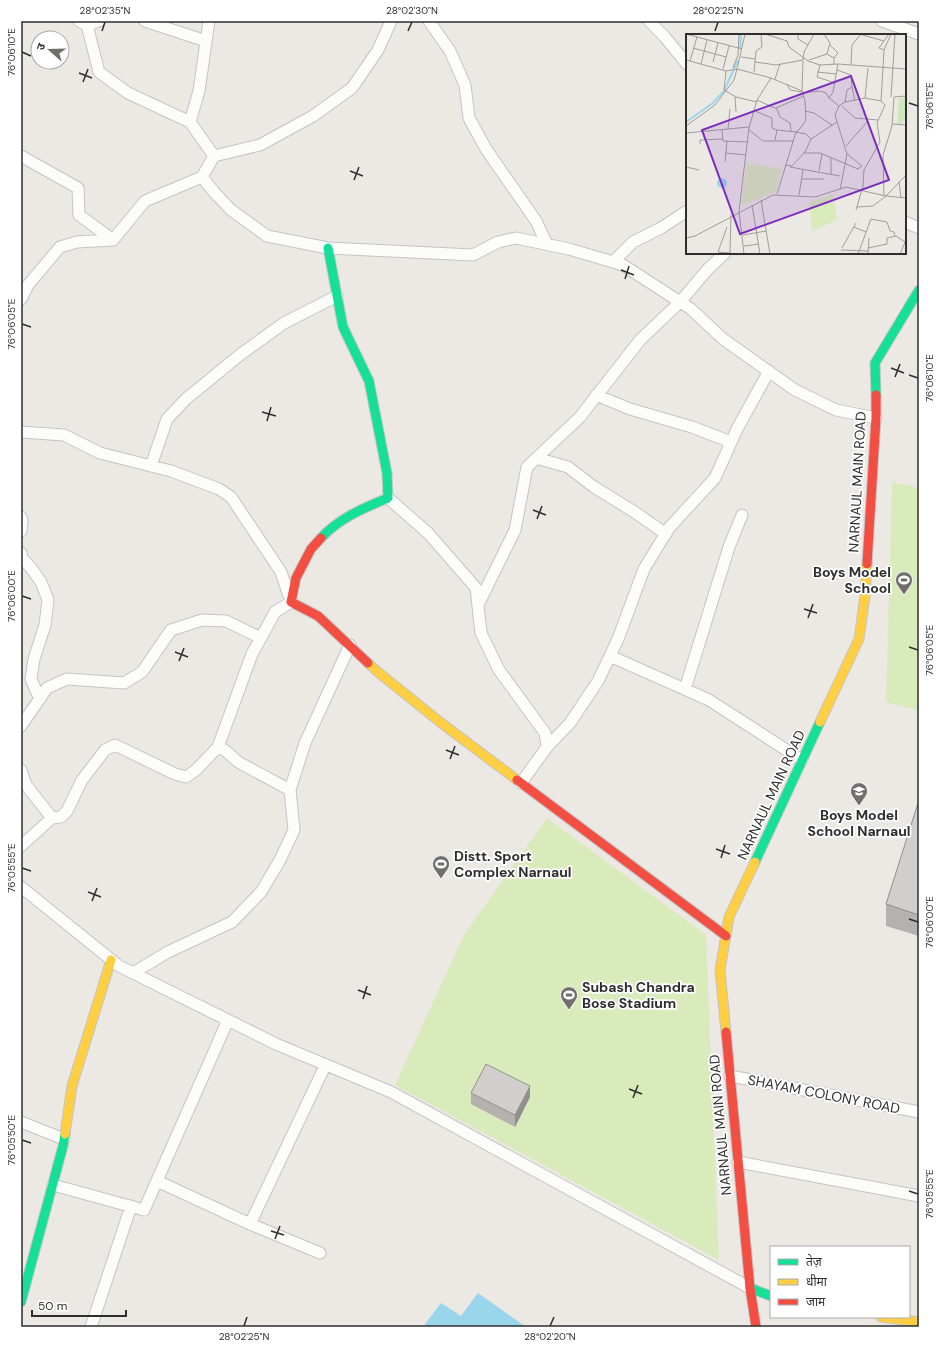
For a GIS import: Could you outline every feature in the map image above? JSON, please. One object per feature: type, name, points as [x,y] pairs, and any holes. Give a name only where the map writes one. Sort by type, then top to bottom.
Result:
[{"type":"street","points":[[99,21],[83,23],[99,72],[128,93],[190,122],[214,156]]},
{"type":"street","points":[[145,21],[206,41]]},
{"type":"street","points":[[190,122],[199,91],[208,21]]},
{"type":"street","points":[[21,299],[28,285],[60,247],[77,242],[113,240],[145,201],[202,176],[214,156],[260,145],[313,116],[352,88],[378,50],[391,21]]},
{"type":"street","points":[[429,21],[450,51],[465,85],[469,118],[486,149],[536,221],[547,244]]},
{"type":"street","points":[[649,21],[664,36],[686,63]]},
{"type":"street","points":[[882,21],[919,34]]},
{"type":"street","points":[[21,156],[78,188],[79,215],[113,240]]},
{"type":"street","points":[[202,176],[214,192],[231,210],[267,236],[328,248],[473,255],[498,242],[516,238],[569,249],[623,265],[691,309],[723,339],[795,390],[836,410],[876,418]]},
{"type":"street","points":[[613,262],[632,242],[661,228],[686,212]]},
{"type":"street","points":[[906,222],[919,228]]},
{"type":"street","points":[[328,248],[343,327],[369,381],[387,473],[388,498],[428,533],[476,588],[480,633],[499,670],[544,733],[547,746]]},
{"type":"street","points":[[478,605],[515,530],[528,467],[580,417],[640,340],[680,302],[708,269],[724,254]]},
{"type":"street","name":"NARNAUL MAIN ROAD","points":[[756,1327],[750,1288],[720,970],[729,917],[859,639],[865,596],[876,418],[875,363],[919,290]]},
{"type":"street","points":[[151,466],[167,419],[186,399],[241,354],[284,323],[337,296]]},
{"type":"street","points":[[521,783],[547,746],[570,723],[598,681],[618,639],[644,569],[669,528],[715,478],[737,429],[769,372]]},
{"type":"street","points":[[596,395],[630,409],[692,427],[731,442]]},
{"type":"street","points":[[21,432],[64,435],[100,453],[171,471],[219,489],[231,497],[248,520],[281,572],[291,602],[318,616],[379,673],[440,722],[726,936]]},
{"type":"street","points":[[536,458],[568,467],[666,534]]},
{"type":"street","points":[[21,846],[52,818],[61,817],[67,811],[82,780],[105,750],[115,745],[175,774],[186,777],[196,770],[218,747],[252,654],[276,612],[291,602],[296,578],[311,549],[329,529],[360,510],[388,498]]},
{"type":"street","points":[[685,689],[728,546],[742,515]]},
{"type":"street","points":[[21,517],[21,531]]},
{"type":"street","points":[[21,553],[22,558],[41,582],[48,600],[45,625],[34,659],[31,680],[40,699]]},
{"type":"street","points":[[21,726],[47,688],[67,679],[124,683],[142,672],[171,630],[202,620],[226,621],[261,638]]},
{"type":"street","points":[[132,973],[168,952],[232,922],[261,892],[280,860],[294,830],[290,790],[305,743],[350,645]]},
{"type":"street","points":[[610,656],[709,700],[802,760]]},
{"type":"street","points":[[218,747],[226,751],[238,762],[290,790]]},
{"type":"street","points":[[21,770],[26,785],[52,818]]},
{"type":"street","points":[[21,887],[119,966],[276,1044],[391,1092],[750,1288],[770,1296]]},
{"type":"street","points":[[21,1302],[64,1139],[72,1086],[111,960]]},
{"type":"street","points":[[53,1185],[144,1210],[228,1020]]},
{"type":"street","points":[[250,1224],[326,1066]]},
{"type":"street","name":"SHAYAM COLONY ROAD","points":[[730,1076],[919,1112]]},
{"type":"street","points":[[21,1122],[64,1139]]},
{"type":"street","points":[[738,1162],[919,1196]]},
{"type":"street","points":[[157,1181],[250,1224],[320,1253]]},
{"type":"street","points":[[91,1327],[131,1206]]},
{"type":"street","points":[[889,1318],[919,1322]]},
{"type":"green space","name":"Boys Model School","points":[[892,482],[919,488],[919,711],[886,702]]},
{"type":"green space","name":"Subash Chandra Bose Stadium","points":[[547,818],[706,935],[719,1260],[395,1085],[464,935]]},
{"type":"water","points":[[478,1293],[526,1327],[426,1327],[425,1324],[441,1303],[461,1316]]},
{"type":"building","points":[[919,800],[919,915],[886,904]]},
{"type":"building","points":[[486,1064],[530,1086],[515,1115],[471,1093]]},
{"type":"traffic: fast","points":[[321,538],[344,519],[388,498],[387,473],[369,381],[343,327],[328,248]]},
{"type":"traffic: fast","points":[[876,395],[875,363],[919,290]]},
{"type":"traffic: fast","points":[[755,862],[820,722]]},
{"type":"traffic: fast","points":[[21,1302],[65,1134]]},
{"type":"traffic: fast","points":[[750,1288],[770,1296]]},
{"type":"traffic: slow","points":[[820,722],[859,639],[865,596],[867,564]]},
{"type":"traffic: slow","points":[[368,663],[440,722],[517,780]]},
{"type":"traffic: slow","points":[[726,1032],[720,970],[729,917],[755,862]]},
{"type":"traffic: slow","points":[[65,1134],[72,1086],[111,960]]},
{"type":"traffic: slow","points":[[889,1318],[919,1322]]},
{"type":"traffic: jam","points":[[867,564],[876,418],[876,395]]},
{"type":"traffic: jam","points":[[321,538],[311,549],[296,578],[291,602],[318,616],[368,663]]},
{"type":"traffic: jam","points":[[517,780],[726,936]]},
{"type":"traffic: jam","points":[[726,1032],[750,1288],[756,1327]]},
{"type":"place","name":"Boys Model School","points":[[904,595]]},
{"type":"place","name":"Boys Model School Narnaul","points":[[859,806]]},
{"type":"place","name":"Distt. Sport Complex Narnaul","points":[[441,879]]},
{"type":"place","name":"Subash Chandra Bose Stadium","points":[[569,1010]]}]
